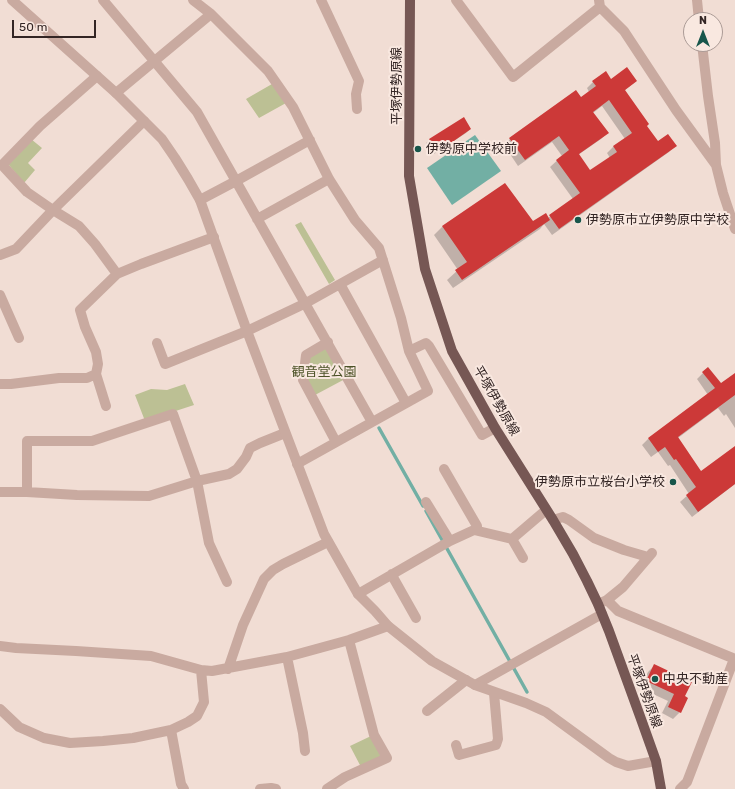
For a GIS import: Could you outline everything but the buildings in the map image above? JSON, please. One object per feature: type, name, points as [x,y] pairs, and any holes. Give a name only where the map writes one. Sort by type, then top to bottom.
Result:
[{"type":"main road","name":"平塚伊勢原線","points":[[410,0],[409,176],[425,269],[452,351],[495,428],[553,520],[580,567],[600,609],[656,762],[661,789]]},
{"type":"street","points":[[12,0],[116,93],[162,139],[200,200],[285,434],[324,534],[358,594],[388,626],[432,661],[471,682],[546,712],[609,758],[622,765],[628,766],[656,762]]},
{"type":"street","points":[[103,0],[197,112],[372,422]]},
{"type":"street","points":[[193,0],[208,8],[268,71],[293,107],[329,179],[354,220],[379,248],[401,318],[409,351],[428,391],[297,464]]},
{"type":"street","points":[[322,0],[359,81],[356,94],[357,109]]},
{"type":"street","points":[[456,0],[513,77],[599,2],[624,31],[676,110],[716,165]]},
{"type":"street","points":[[697,0],[698,12]]},
{"type":"street","points":[[116,93],[154,61],[208,8]]},
{"type":"street","points":[[703,52],[715,142],[716,165],[722,193],[735,229]]},
{"type":"street","points":[[97,76],[40,126],[1,166],[27,192],[79,226],[95,244],[117,274]]},
{"type":"street","points":[[0,256],[16,249],[53,210],[144,121]]},
{"type":"street","points":[[200,200],[310,140]]},
{"type":"street","points":[[257,219],[329,179]]},
{"type":"street","points":[[106,406],[96,374],[98,364],[96,352],[85,327],[80,310],[117,274],[214,237]]},
{"type":"street","points":[[157,343],[165,364],[247,331],[306,303],[383,260]]},
{"type":"street","points":[[340,284],[406,403]]},
{"type":"street","points":[[0,295],[19,338]]},
{"type":"street","points":[[328,342],[306,355],[303,380],[336,442]]},
{"type":"street","points":[[409,351],[426,343],[482,435],[495,428]]},
{"type":"street","points":[[0,384],[59,378],[87,378],[96,374]]},
{"type":"street","points":[[27,492],[27,441],[92,441],[173,414],[197,481],[209,543],[227,582]]},
{"type":"street","points":[[0,492],[148,496],[197,481],[229,474],[237,469],[242,463],[250,448],[285,434]]},
{"type":"street","points":[[444,469],[477,526],[477,530]]},
{"type":"street","points":[[426,502],[450,541]]},
{"type":"street","points":[[512,539],[546,510]]},
{"type":"street","points":[[427,711],[471,682],[600,609],[607,600],[623,587],[650,555],[624,550],[594,538],[563,517],[553,520]]},
{"type":"street","points":[[358,594],[450,541],[474,530],[512,539],[523,558]]},
{"type":"street","points":[[228,669],[244,625],[264,579],[273,570],[283,564],[328,542]]},
{"type":"street","points":[[392,574],[416,618]]},
{"type":"street","points":[[607,600],[618,611],[735,659],[687,782],[680,789]]},
{"type":"street","points":[[0,646],[151,656],[201,670],[212,671],[287,657],[349,640],[388,626]]},
{"type":"street","points":[[327,789],[345,777],[387,758],[374,735],[349,640]]},
{"type":"street","points":[[287,657],[305,751]]},
{"type":"street","points":[[0,709],[19,727],[44,738],[70,743],[133,738],[171,730],[197,716],[204,702],[201,670]]},
{"type":"street","points":[[456,745],[459,758],[496,745],[498,739],[494,692]]},
{"type":"street","points":[[171,730],[181,784],[184,789]]},
{"type":"street","points":[[260,789],[276,789]]},
{"type":"green space","points":[[272,84],[286,103],[259,118],[246,99]]},
{"type":"green space","points":[[31,139],[42,148],[28,163],[35,170],[24,183],[8,164]]},
{"type":"green space","points":[[301,222],[335,280],[329,284],[295,225]]},
{"type":"green space","name":"観音堂公園","points":[[324,348],[329,349],[345,379],[315,395],[307,381],[309,356]]},
{"type":"green space","points":[[185,384],[194,405],[145,421],[135,395],[151,389],[167,390]]},
{"type":"green space","points":[[371,736],[381,756],[361,767],[350,746]]},
{"type":"water","points":[[475,135],[501,171],[452,205],[427,168]]},
{"type":"waterway","points":[[379,428],[423,506]]},
{"type":"waterway","points":[[426,511],[527,692]]},
{"type":"place","name":"伊勢原中学校前","points":[[418,149]]},
{"type":"place","name":"伊勢原市立伊勢原中学校","points":[[578,220]]},
{"type":"place","name":"伊勢原市立桜台小学校","points":[[673,482]]},
{"type":"place","name":"中央不動産","points":[[655,679]]}]
